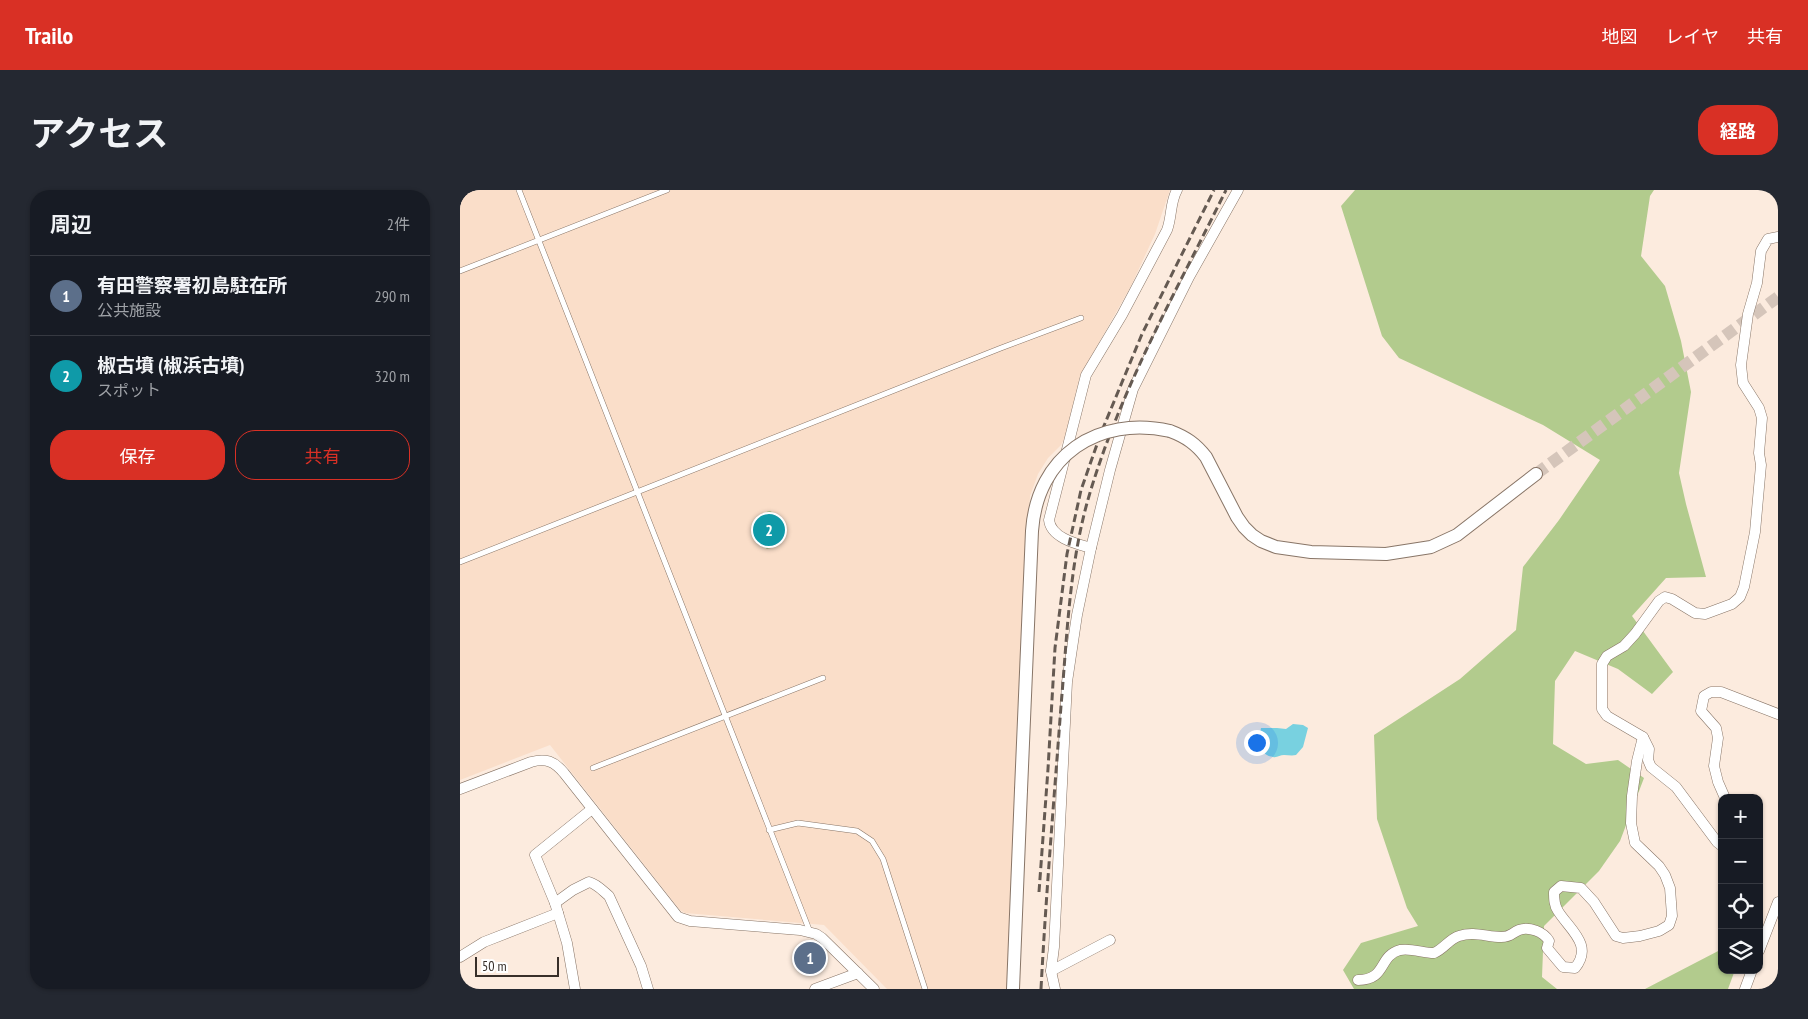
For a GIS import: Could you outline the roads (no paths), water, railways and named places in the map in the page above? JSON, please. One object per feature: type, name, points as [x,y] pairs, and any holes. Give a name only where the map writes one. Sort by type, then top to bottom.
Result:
[{"type":"street","points":[[1091,548],[1055,533],[1050,526],[1050,520],[1086,376],[1122,315],[1164,237],[1171,219],[1174,196],[1177,190]]},
{"type":"street","points":[[1056,989],[1051,971],[1054,947],[1067,682],[1077,615],[1091,548],[1110,470],[1133,389],[1185,285],[1238,190]]},
{"type":"street","points":[[1718,843],[1676,786],[1651,766],[1648,760],[1648,749],[1643,737],[1607,716],[1602,709],[1602,664],[1607,656],[1624,646],[1659,601],[1665,597],[1672,599],[1695,613],[1705,614],[1732,604],[1740,596],[1744,587],[1755,532],[1761,465],[1759,453],[1762,418],[1759,408],[1743,383],[1741,365],[1748,314],[1757,283],[1761,251],[1768,240],[1778,237]]},
{"type":"street","points":[[1013,989],[1032,531],[1034,512],[1042,487],[1064,457],[1078,446],[1110,430],[1139,426],[1170,431],[1188,438],[1201,450],[1237,517],[1244,527],[1261,541],[1285,550],[1386,554],[1431,548],[1458,535],[1536,474]]},
{"type":"street","points":[[1723,794],[1714,766],[1718,738],[1716,728],[1701,711],[1704,696],[1711,692],[1721,692],[1778,714]]},
{"type":"street","points":[[1358,980],[1368,980],[1374,976],[1382,968],[1385,959],[1399,950],[1417,950],[1434,953],[1450,940],[1464,934],[1500,937],[1511,936],[1519,930],[1536,930],[1546,936],[1549,941],[1547,948],[1563,967],[1575,968],[1580,962],[1582,955],[1580,944],[1570,925],[1557,911],[1554,901],[1554,892],[1561,886],[1581,888],[1594,902],[1616,936],[1623,938],[1640,936],[1659,930],[1669,924],[1672,916],[1670,888],[1659,866],[1635,843],[1631,823],[1635,770],[1643,737]]},
{"type":"street","points":[[460,789],[531,762],[542,759],[548,760],[559,767],[678,917],[690,921],[787,928],[810,932],[822,938],[874,989]]},
{"type":"street","points":[[575,989],[567,943],[556,908],[535,855],[592,809]]},
{"type":"street","points":[[460,957],[484,942],[556,908],[573,890],[589,882],[609,896],[641,966],[648,989]]},
{"type":"street","points":[[1763,941],[1778,902]]},
{"type":"street","points":[[1051,971],[1110,940]]},
{"type":"street","points":[[815,989],[858,973]]},
{"type":"street","points":[[1744,989],[1750,974]]},
{"type":"lane","points":[[519,190],[724,717],[810,932]]},
{"type":"lane","points":[[460,270],[667,190]]},
{"type":"lane","points":[[460,562],[1081,318]]},
{"type":"lane","points":[[593,768],[823,678]]},
{"type":"lane","points":[[769,830],[798,824],[846,828],[857,831],[872,841],[883,859],[925,989]]},
{"type":"water","points":[[1293,724],[1303,725],[1308,728],[1303,747],[1296,755],[1268,756],[1261,746],[1261,728],[1286,729]]},
{"type":"tunnel","points":[[1536,474],[1778,297]]},
{"type":"railway","points":[[1039,892],[1055,648],[1067,554],[1081,490],[1101,433],[1142,334],[1214,190]]},
{"type":"railway","points":[[1041,989],[1067,629],[1072,578],[1081,528],[1100,462],[1131,383],[1226,190]]},
{"type":"place","name":"椒古墳 (椒浜古墳)","points":[[769,530]]},
{"type":"place","name":"有田警察署初島駐在所","points":[[810,958]]}]
